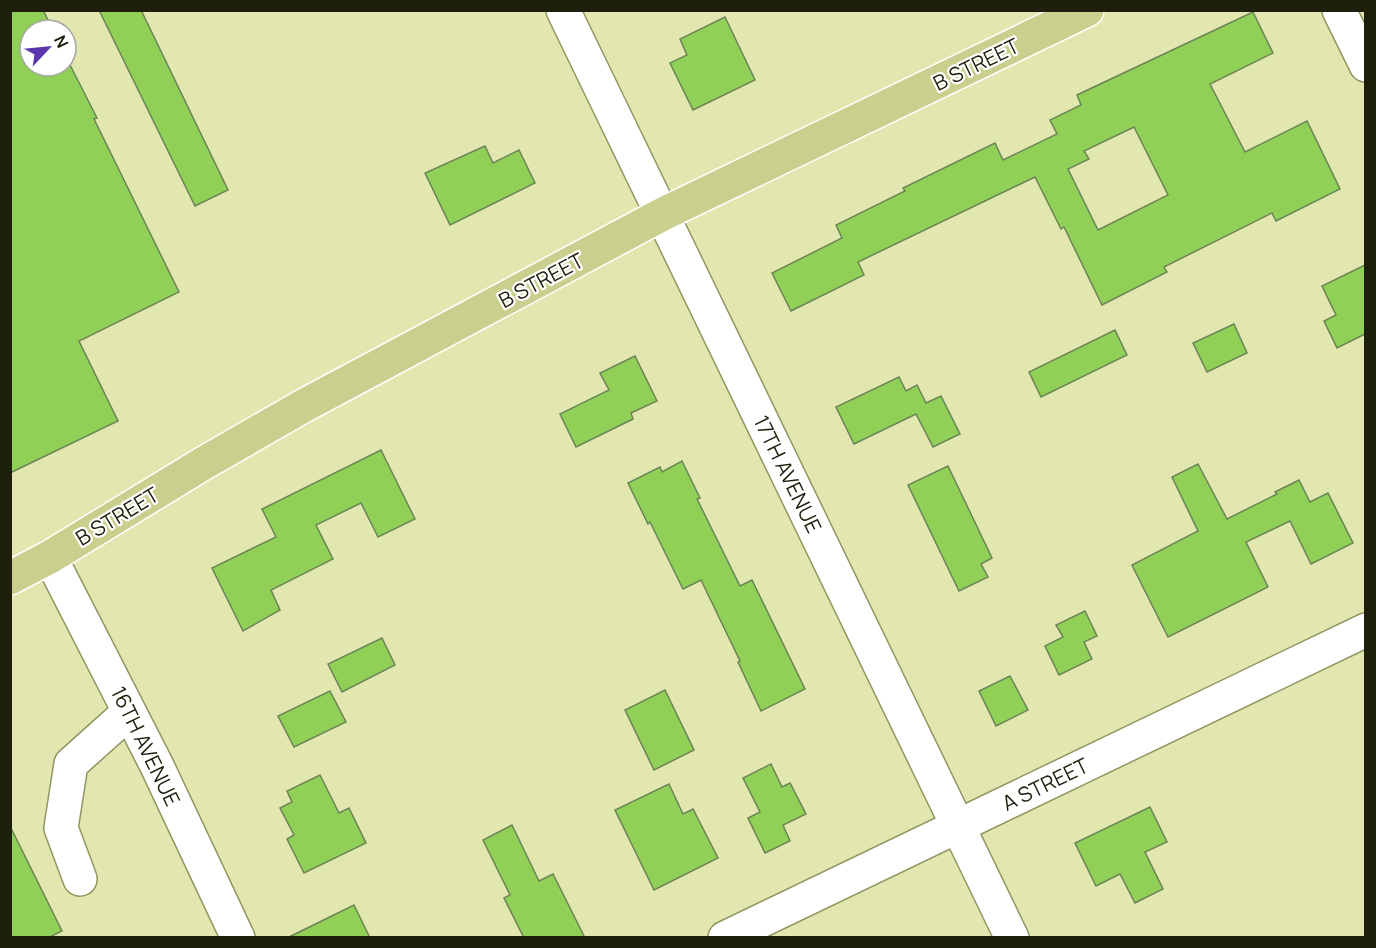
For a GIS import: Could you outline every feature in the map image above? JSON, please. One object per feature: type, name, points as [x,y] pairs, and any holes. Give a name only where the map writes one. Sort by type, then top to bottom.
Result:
[{"type":"main road","name":"B STREET","points":[[10,578],[50,557],[204,463],[305,405],[663,214],[1087,10]]},
{"type":"street","name":"17TH AVENUE","points":[[563,10],[1012,938]]},
{"type":"street","points":[[1340,10],[1365,65]]},
{"type":"street","name":"16TH AVENUE","points":[[50,557],[129,712],[238,938]]},
{"type":"street","name":"A STREET","points":[[725,938],[776,927],[958,826],[1365,630]]},
{"type":"street","points":[[80,879],[61,828],[71,764],[129,712]]},
{"type":"building","points":[[10,10],[43,10],[47,18],[18,18],[18,78],[77,78],[97,118],[94,119],[179,292],[79,341],[118,421],[10,473]]},
{"type":"building","points":[[99,10],[141,10],[228,190],[195,206]]},
{"type":"building","points":[[1253,12],[1273,53],[1210,84],[1245,152],[1307,121],[1340,189],[1276,221],[1272,213],[1164,267],[1167,272],[1102,305],[1064,227],[1061,229],[1035,177],[858,262],[864,275],[791,311],[772,273],[842,238],[836,225],[905,191],[903,188],[995,143],[1003,160],[1057,134],[1050,120],[1081,105],[1077,95]],"holes":[[[1134,127],[1168,195],[1098,230],[1068,169],[1089,159],[1084,151]]]},
{"type":"building","points":[[725,17],[755,80],[693,110],[670,63],[687,55],[680,39]]},
{"type":"building","points":[[485,146],[493,163],[519,150],[535,183],[450,225],[425,173]]},
{"type":"building","points":[[1365,265],[1365,334],[1337,348],[1324,321],[1336,315],[1322,286]]},
{"type":"building","points":[[1234,324],[1247,353],[1207,372],[1193,343]]},
{"type":"building","points":[[1115,330],[1127,355],[1041,397],[1029,372]]},
{"type":"building","points":[[635,356],[657,401],[631,413],[633,419],[576,447],[560,414],[609,390],[600,373]]},
{"type":"building","points":[[899,377],[906,391],[917,385],[926,403],[941,396],[960,434],[933,447],[916,414],[854,444],[836,407]]},
{"type":"building","points":[[381,450],[415,519],[378,537],[361,503],[316,525],[333,559],[271,590],[280,610],[243,631],[212,568],[276,537],[262,509]]},
{"type":"building","points":[[682,461],[700,498],[697,499],[740,586],[752,580],[805,689],[761,711],[701,580],[683,589],[628,483],[660,467],[662,472]]},
{"type":"building","points":[[1198,464],[1227,519],[1277,494],[1275,492],[1299,480],[1310,502],[1328,493],[1353,543],[1311,564],[1290,521],[1246,542],[1268,587],[1168,637],[1132,565],[1198,531],[1172,477]]},
{"type":"building","points":[[948,466],[992,558],[981,564],[988,577],[959,591],[908,485]]},
{"type":"building","points":[[1085,611],[1097,636],[1084,642],[1092,659],[1059,675],[1045,646],[1063,637],[1056,625]]},
{"type":"building","points":[[382,638],[395,665],[342,692],[328,664]]},
{"type":"building","points":[[1010,676],[1028,710],[996,726],[979,691]]},
{"type":"building","points":[[665,690],[694,750],[654,770],[625,710]]},
{"type":"building","points":[[330,691],[346,722],[294,747],[278,716]]},
{"type":"building","points":[[771,764],[782,787],[790,783],[806,814],[783,825],[790,841],[765,853],[748,818],[760,812],[743,778]]},
{"type":"building","points":[[320,775],[339,813],[349,808],[366,843],[304,873],[287,839],[294,835],[280,808],[292,802],[287,791]]},
{"type":"building","points":[[669,784],[683,814],[693,809],[718,858],[654,890],[615,810]]},
{"type":"building","points":[[1150,807],[1167,842],[1145,852],[1163,889],[1135,903],[1120,874],[1096,886],[1075,843]]},
{"type":"building","points":[[512,825],[539,881],[553,874],[585,938],[524,938],[504,898],[510,895],[483,840]]},
{"type":"building","points":[[10,826],[62,931],[48,938],[10,938]]},
{"type":"building","points":[[354,905],[370,938],[287,938]]}]
